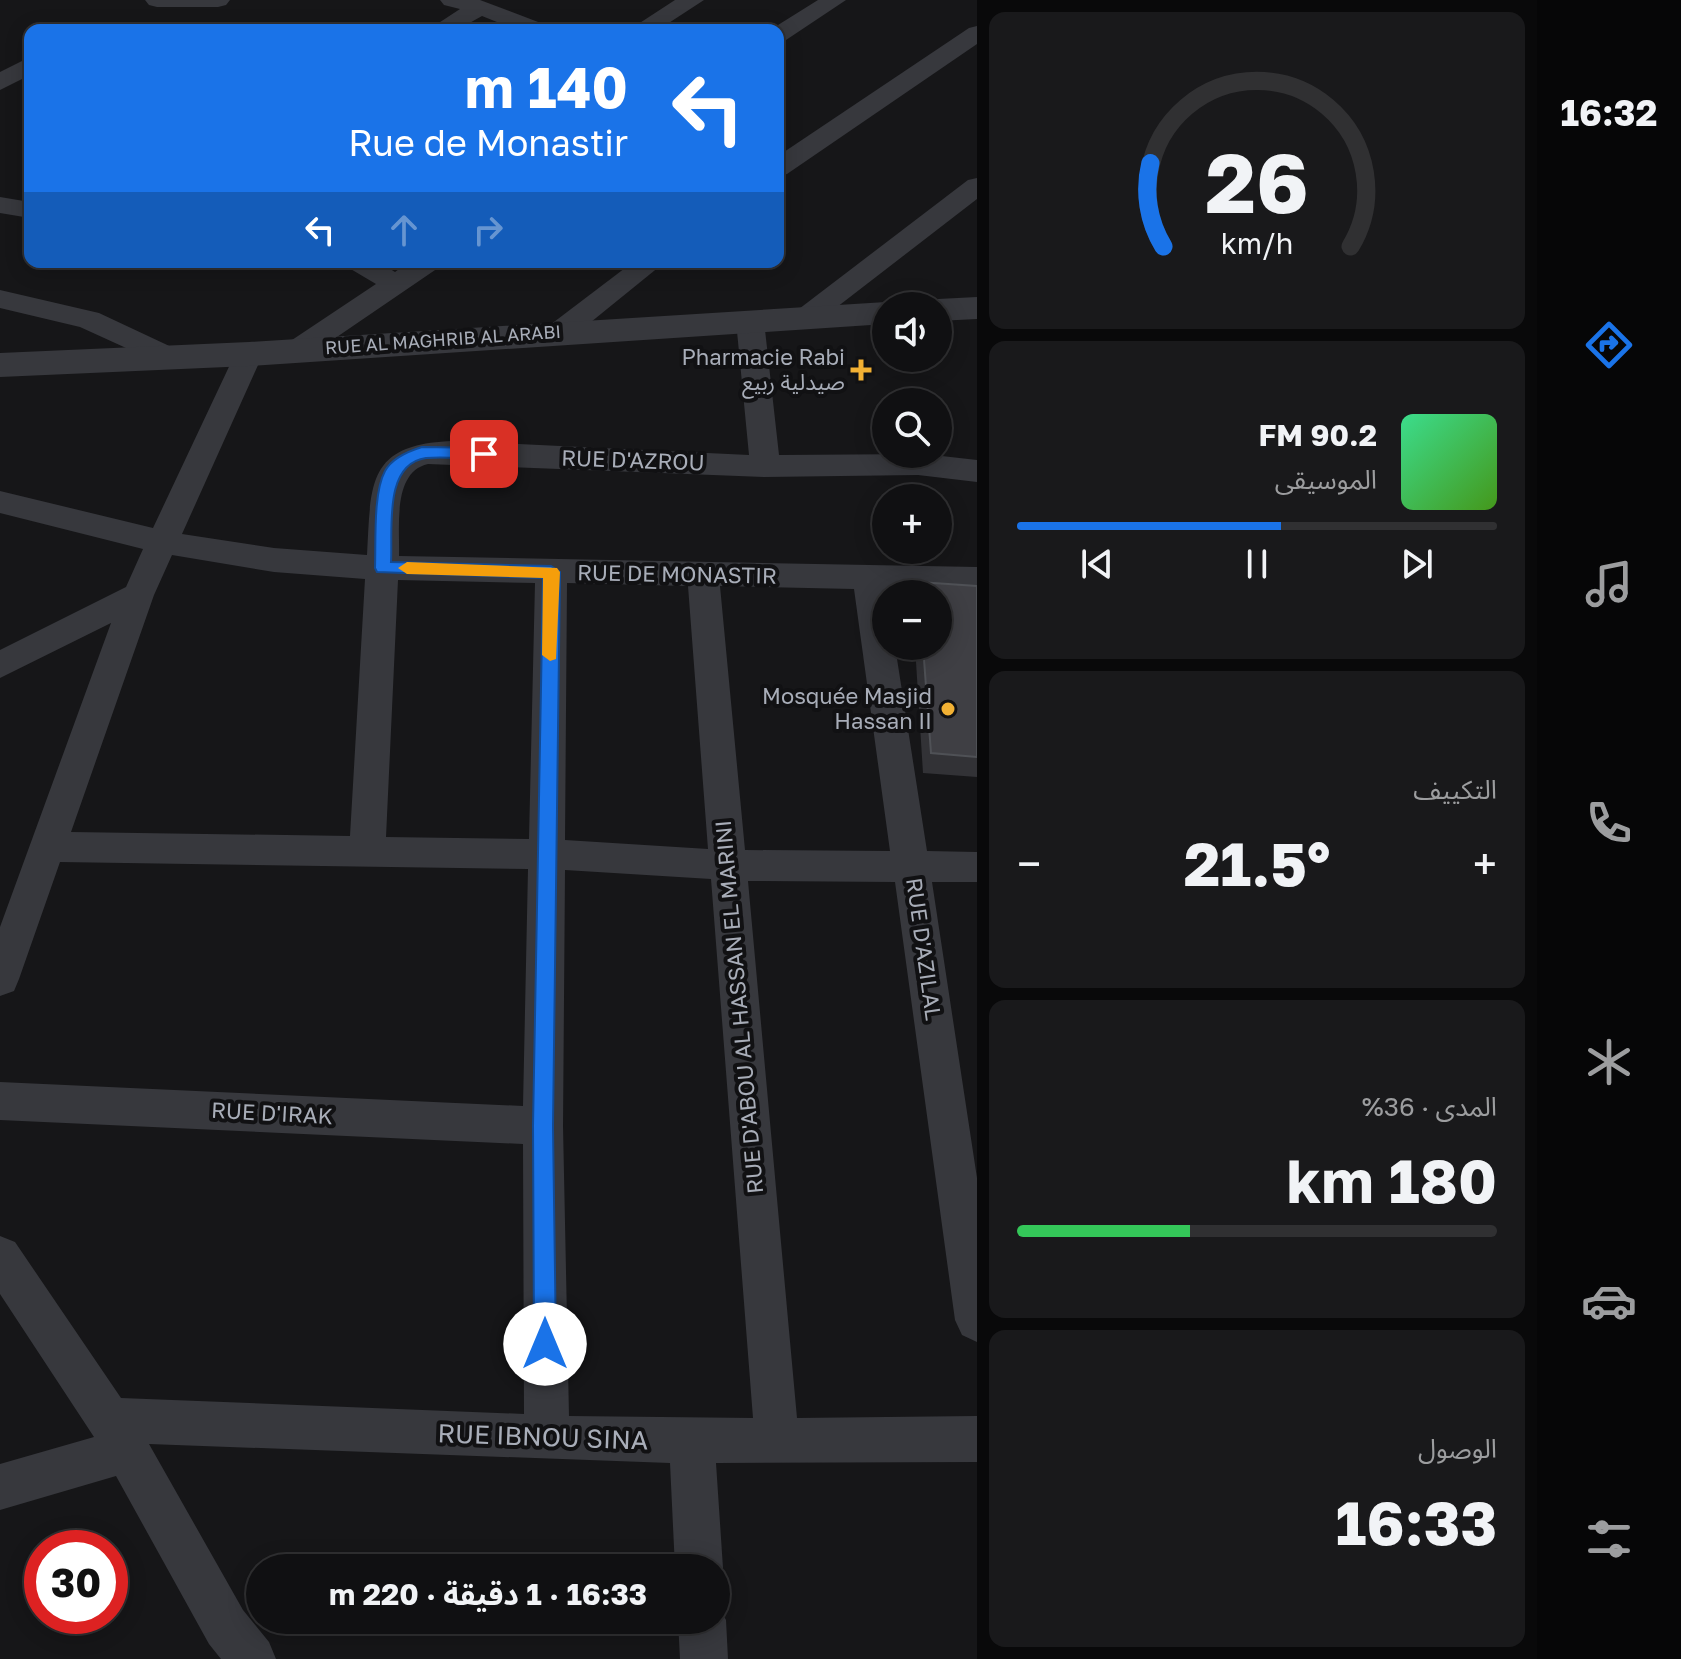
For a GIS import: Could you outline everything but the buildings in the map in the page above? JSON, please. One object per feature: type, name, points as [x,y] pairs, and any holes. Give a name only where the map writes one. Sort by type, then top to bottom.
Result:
[{"type":"street","points":[[157,0],[218,0]]},
{"type":"street","points":[[452,0],[523,24]]},
{"type":"street","points":[[651,24],[692,0]]},
{"type":"street","points":[[784,31],[834,0]]},
{"type":"street","points":[[450,24],[480,7]]},
{"type":"street","points":[[784,164],[977,33]]},
{"type":"street","points":[[0,83],[24,68]]},
{"type":"street","points":[[805,318],[977,186]]},
{"type":"street","points":[[0,205],[24,209]]},
{"type":"street","points":[[369,268],[395,284]]},
{"type":"street","points":[[299,349],[419,268]]},
{"type":"street","points":[[560,332],[643,268]]},
{"type":"street","points":[[0,299],[89,320],[170,358]]},
{"type":"street","points":[[952,309],[977,308]]},
{"type":"street","name":"RUE AL MAGHRIB AL ARABI","points":[[0,365],[249,354],[872,314]]},
{"type":"street","points":[[750,321],[765,466]]},
{"type":"street","points":[[0,979],[138,595],[249,354]]},
{"type":"street","name":"RUE D'AZROU","points":[[383,568],[386,495],[391,473],[401,462],[422,453],[765,466],[918,464],[977,471]]},
{"type":"street","name":"RUE DE MONASTIR","points":[[0,502],[162,542],[274,560],[383,568],[977,579]]},
{"type":"street","points":[[367,851],[383,568]]},
{"type":"street","points":[[547,1438],[543,1126],[551,572]]},
{"type":"street","name":"RUE D'ABOU AL HASSAN EL MARINI","points":[[703,573],[777,1441]]},
{"type":"street","name":"RUE D'AZILAL","points":[[869,579],[977,1320]]},
{"type":"street","points":[[0,665],[138,595]]},
{"type":"street","points":[[49,847],[546,854],[727,865],[977,867]]},
{"type":"street","name":"RUE D'IRAK","points":[[0,1101],[543,1126]]},
{"type":"street","points":[[0,1257],[118,1435],[236,1648]]},
{"type":"street","name":"RUE IBNOU SINA","points":[[0,1487],[118,1435],[692,1441],[977,1439]]},
{"type":"street","points":[[692,1441],[698,1554]]},
{"type":"street","points":[[703,1634],[704,1659]]},
{"type":"slow traffic","points":[[407,568],[551,572],[550,655]]},
{"type":"place","name":"Pharmacie Rabi صيدلية ربيع","points":[[861,370]]},
{"type":"place","name":"Mosquée Masjid Hassan II","points":[[948,709]]},
{"type":"route","points":[[484,454],[422,453],[401,462],[391,473],[386,495],[383,568],[551,572],[543,1126],[545,1344]]}]
